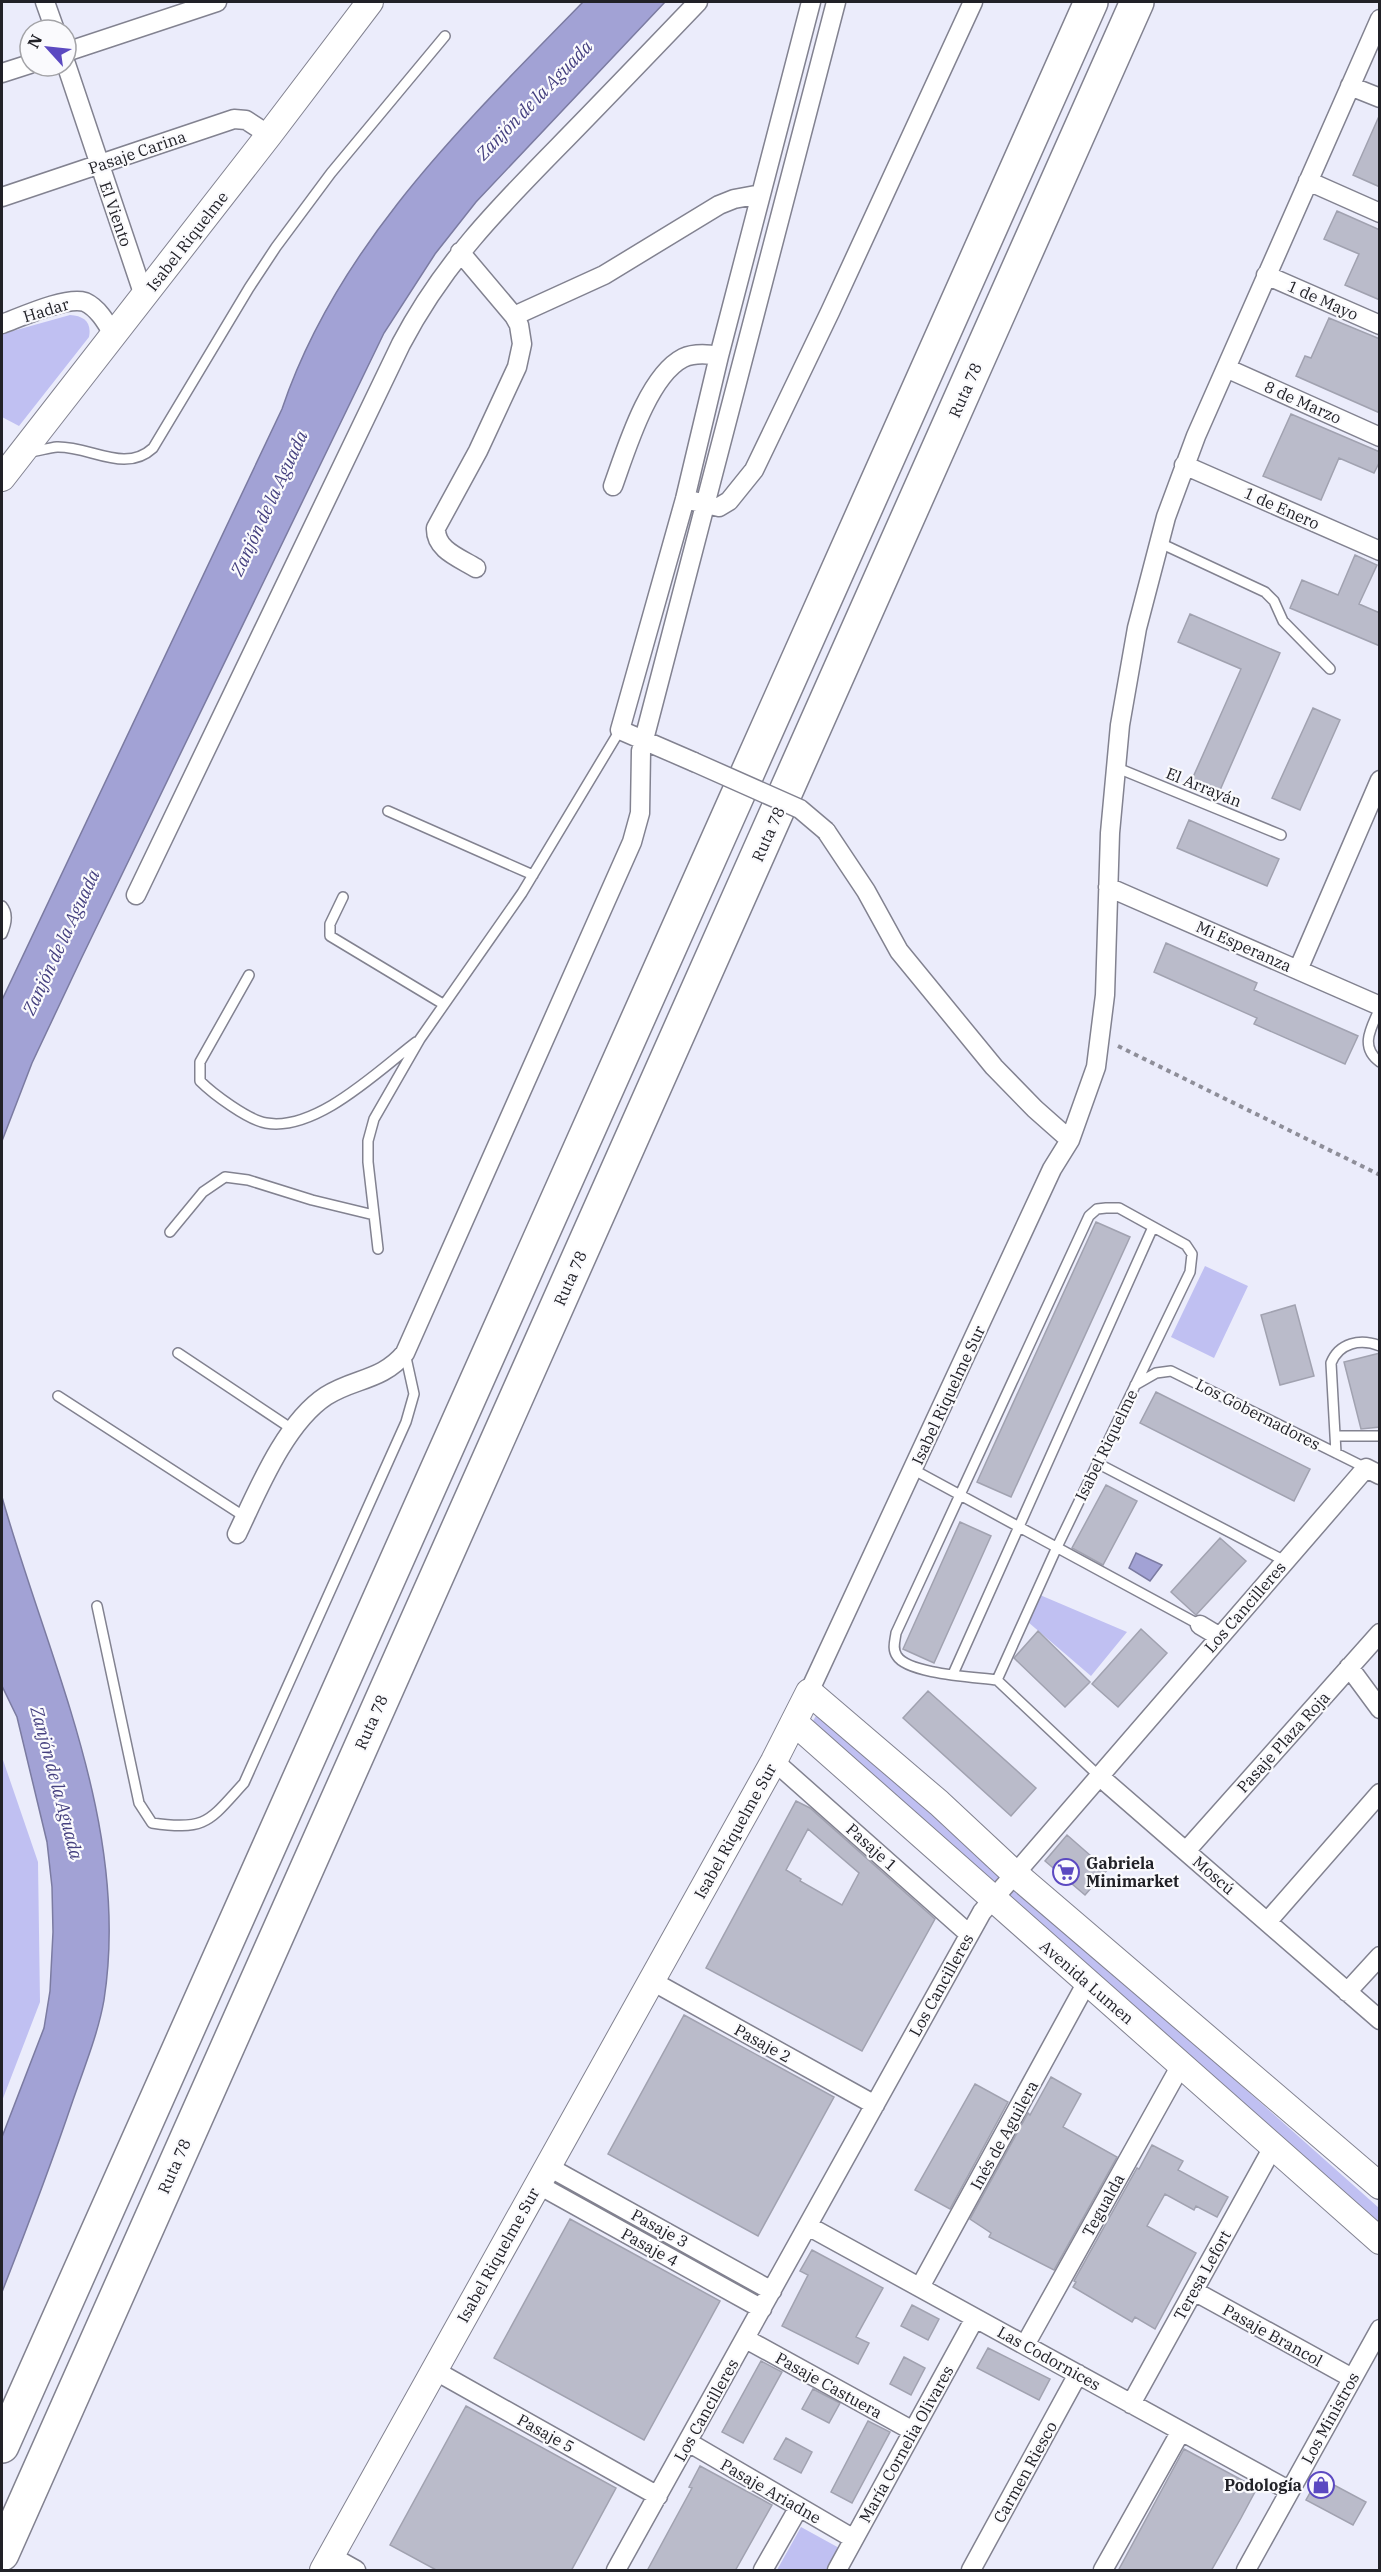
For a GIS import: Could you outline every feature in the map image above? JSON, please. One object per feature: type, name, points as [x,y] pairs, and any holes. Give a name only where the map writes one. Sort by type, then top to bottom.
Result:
[{"type":"highway","points":[[2,2446],[1091,2]]},
{"type":"highway","name":"Ruta 78","points":[[2,2554],[1137,2]]},
{"type":"street","points":[[45,2],[51,18]]},
{"type":"street","points":[[78,48],[216,2]]},
{"type":"street","name":"Isabel Riquelme","points":[[2,478],[11,449],[144,296],[370,2]]},
{"type":"street","points":[[136,895],[401,344],[434,286],[460,252],[698,2]]},
{"type":"street","points":[[811,2],[719,356],[685,499],[620,730],[800,809],[826,831],[866,891],[899,951],[994,1066],[1035,1109],[1070,1140]]},
{"type":"street","points":[[237,1534],[292,1429],[308,1411],[326,1396],[344,1386],[382,1373],[405,1353],[632,842],[640,813],[640,763],[644,740],[836,2]]},
{"type":"street","points":[[685,499],[719,507],[729,501],[754,470],[830,312],[973,2]]},
{"type":"street","name":"Isabel Riquelme Sur","points":[[327,2563],[795,1723],[1052,1169],[1070,1140],[1096,1067],[1101,1038],[1115,767],[1126,682],[1137,628],[1160,543],[1184,465],[1380,19]]},
{"type":"street","points":[[2,73],[18,68]]},
{"type":"street","points":[[792,73],[816,77]]},
{"type":"street","name":"El Viento","points":[[71,78],[144,296]]},
{"type":"street","points":[[1350,86],[1380,98]]},
{"type":"street","name":"Pasaje Carina","points":[[2,196],[234,119],[246,120],[269,135]]},
{"type":"street","points":[[768,168],[791,173]]},
{"type":"street","points":[[1308,181],[1380,213]]},
{"type":"street","points":[[514,316],[604,275],[719,205],[734,199],[761,194]]},
{"type":"street","points":[[460,252],[514,316],[519,325],[522,344],[517,368],[495,416],[436,528],[436,535],[441,545],[476,568]]},
{"type":"street","points":[[741,274],[763,278]]},
{"type":"street","name":"1 de Mayo","points":[[1266,275],[1380,325]]},
{"type":"street","name":"Hadar","points":[[2,324],[65,302],[78,301],[92,306],[113,334]]},
{"type":"street","points":[[613,486],[639,421],[661,376],[674,363],[686,357],[706,354],[719,356]]},
{"type":"street","name":"8 de Marzo","points":[[1226,368],[1380,436]]},
{"type":"street","name":"1 de Enero","points":[[1184,465],[1380,551]]},
{"type":"street","points":[[1298,970],[1380,780]]},
{"type":"street","name":"Mi Esperanza","points":[[1108,887],[1380,1007]]},
{"type":"street","name":"Los Cancilleres","points":[[616,2571],[969,1934],[992,1898],[1286,1561],[1373,1472]]},
{"type":"street","points":[[1200,1625],[1220,1636]]},
{"type":"street","name":"Pasaje Plaza Roja","points":[[1186,1851],[1380,1633]]},
{"type":"street","points":[[1349,1667],[1380,1709]]},
{"type":"street","points":[[809,1692],[939,1803],[1014,1873],[1380,2186]]},
{"type":"street","name":"Avenida Lumen","points":[[795,1723],[1380,2241]]},
{"type":"street","name":"Pasaje 1","points":[[774,1761],[969,1934]]},
{"type":"street","name":"Moscú","points":[[1099,1776],[1380,2020]]},
{"type":"street","points":[[1267,1922],[1380,1793]]},
{"type":"street","points":[[1347,1992],[1380,1956]]},
{"type":"street","name":"Pasaje 2","points":[[652,1981],[875,2105]]},
{"type":"street","name":"Inés de Aguilera","points":[[920,2287],[1087,1982]]},
{"type":"street","name":"Tegualda","points":[[1025,2345],[1181,2066]]},
{"type":"street","name":"Teresa Lefort","points":[[1131,2403],[1274,2147]]},
{"type":"street","name":"Pasaje 3","points":[[542,2175],[772,2291]]},
{"type":"street","name":"Pasaje 4","points":[[542,2175],[762,2309]]},
{"type":"street","name":"Las Codornices","points":[[808,2226],[1290,2491]]},
{"type":"street","name":"Pasaje Brancol","points":[[1194,2291],[1352,2378]]},
{"type":"street","name":"María Cornelia Olivares","points":[[837,2571],[975,2318]]},
{"type":"street","name":"Los Ministros","points":[[1246,2571],[1380,2329]]},
{"type":"street","name":"Pasaje Castuera","points":[[746,2339],[913,2431]]},
{"type":"street","name":"Pasaje 5","points":[[434,2370],[658,2496]]},
{"type":"street","name":"Carmen Riesco","points":[[971,2571],[1078,2374]]},
{"type":"street","points":[[1103,2571],[1181,2431]]},
{"type":"street","name":"Pasaje Ariadne","points":[[687,2442],[854,2539]]},
{"type":"street","points":[[763,2571],[799,2507]]},
{"type":"street","points":[[327,2563],[356,2571]]},
{"type":"lane","points":[[11,449],[58,447],[133,459],[148,453],[249,288],[283,238],[332,173],[445,36]]},
{"type":"lane","points":[[1160,543],[1265,592],[1274,601],[1282,621],[1330,669]]},
{"type":"lane","points":[[378,1249],[369,1181],[368,1141],[374,1119],[420,1039],[533,875],[620,730]]},
{"type":"lane","name":"El Arrayán","points":[[1115,767],[1281,835]]},
{"type":"lane","points":[[388,811],[533,875]]},
{"type":"lane","points":[[343,897],[330,924],[330,936],[443,1004]]},
{"type":"lane","points":[[2,906],[6,913],[6,925],[2,934]]},
{"type":"lane","points":[[249,975],[200,1062],[200,1081],[213,1094],[265,1123],[296,1122],[326,1111],[420,1039]]},
{"type":"lane","points":[[1380,1007],[1368,1034],[1367,1046],[1370,1054],[1380,1062]]},
{"type":"lane","points":[[170,1232],[203,1192],[225,1177],[248,1180],[312,1200],[374,1215]]},
{"type":"lane","name":"Isabel Riquelme","points":[[953,1674],[904,1664],[897,1657],[894,1648],[896,1633],[959,1492],[1089,1216],[1098,1209],[1119,1208],[1186,1245],[1192,1254],[1190,1272],[1057,1547],[997,1680]]},
{"type":"lane","points":[[997,1680],[953,1674],[1153,1227]]},
{"type":"lane","points":[[1336,1453],[1330,1363],[1335,1352],[1351,1343],[1365,1341],[1380,1346]]},
{"type":"lane","points":[[178,1353],[292,1429]]},
{"type":"lane","points":[[97,1606],[139,1803],[153,1823],[183,1828],[208,1821],[244,1783],[406,1422],[414,1394],[405,1353]]},
{"type":"lane","name":"Los Gobernadores","points":[[1135,1385],[1156,1373],[1171,1371],[1373,1472]]},
{"type":"lane","points":[[58,1396],[245,1517]]},
{"type":"lane","points":[[1335,1436],[1380,1436]]},
{"type":"lane","points":[[1097,1463],[1286,1561]]},
{"type":"lane","points":[[914,1470],[959,1492],[1200,1625]]},
{"type":"lane","name":"Moscú","points":[[997,1680],[1099,1776]]},
{"type":"path","points":[[1101,1038],[1380,1174]]},
{"type":"shaded area","points":[[70,315],[86,321],[90,332],[89,337],[19,426],[2,417],[2,334]]},
{"type":"shaded area","points":[[1205,1266],[1248,1286],[1214,1358],[1171,1337]]},
{"type":"shaded area","points":[[1040,1595],[1127,1632],[1091,1676],[1028,1622]]},
{"type":"shaded area","points":[[820,1709],[1004,1873],[991,1888],[810,1726]]},
{"type":"shaded area","points":[[2,1757],[38,1862],[40,2002],[2,2101]]},
{"type":"shaded area","points":[[1017,1886],[1379,2208],[1379,2233],[1005,1901]]},
{"type":"shaded area","points":[[801,2527],[841,2549],[829,2570],[777,2570]]},
{"type":"water","name":"Zanjón de la Aguada","points":[[583,2],[665,2],[476,202],[435,254],[384,333],[82,957],[32,1063],[2,1141],[2,1000],[282,409],[306,349],[336,293],[371,240],[409,189],[494,93]]},
{"type":"water","name":"Zanjón de la Aguada","points":[[2,1497],[62,1682],[96,1807],[106,1871],[109,1935],[104,2000],[94,2038],[2,2292],[2,2137],[44,2028],[50,1991],[53,1932],[52,1887],[47,1842],[17,1717],[2,1686]]},
{"type":"water","points":[[1136,1553],[1162,1565],[1150,1581],[1129,1568]]},
{"type":"building","points":[[1380,114],[1380,187],[1353,175]]},
{"type":"building","points":[[1337,211],[1380,230],[1380,300],[1345,285],[1359,254],[1324,239]]},
{"type":"building","points":[[1329,318],[1380,339],[1380,413],[1296,376],[1305,356],[1311,358]]},
{"type":"building","points":[[1291,414],[1380,452],[1380,461],[1374,473],[1339,458],[1321,500],[1263,476]]},
{"type":"building","points":[[1355,555],[1377,565],[1359,604],[1380,613],[1380,646],[1290,608],[1302,580],[1338,595]]},
{"type":"building","points":[[1190,614],[1280,653],[1217,797],[1190,784],[1241,669],[1178,642]]},
{"type":"building","points":[[1313,708],[1340,720],[1300,810],[1272,798]]},
{"type":"building","points":[[1189,820],[1279,859],[1267,886],[1177,848]]},
{"type":"building","points":[[1166,943],[1257,983],[1254,990],[1358,1036],[1345,1064],[1254,1024],[1257,1018],[1154,972]]},
{"type":"building","points":[[1096,1222],[1130,1237],[1011,1497],[977,1482]]},
{"type":"building","points":[[1295,1305],[1314,1376],[1280,1385],[1261,1315]]},
{"type":"building","points":[[1380,1353],[1380,1427],[1361,1429],[1344,1362]]},
{"type":"building","points":[[1156,1392],[1310,1469],[1294,1501],[1140,1423]]},
{"type":"building","points":[[1106,1485],[1137,1501],[1103,1565],[1072,1548]]},
{"type":"building","points":[[960,1522],[991,1536],[934,1663],[903,1649]]},
{"type":"building","points":[[1220,1538],[1246,1561],[1196,1615],[1171,1592]]},
{"type":"building","points":[[1141,1629],[1167,1653],[1118,1707],[1092,1684]]},
{"type":"building","points":[[1038,1631],[1090,1682],[1065,1707],[1014,1658]]},
{"type":"building","points":[[928,1691],[1036,1788],[1011,1816],[903,1718]]},
{"type":"building","points":[[796,1801],[810,1808],[935,1919],[862,2051],[706,1968]],"holes":[[[808,1829],[859,1873],[842,1905],[800,1881],[801,1879],[786,1870]]]},
{"type":"building","points":[[1067,1835],[1107,1870],[1085,1895],[1045,1861]]},
{"type":"building","points":[[684,2015],[834,2097],[758,2236],[608,2154]]},
{"type":"building","points":[[1051,2077],[1081,2094],[1063,2127],[1117,2157],[1054,2270],[989,2237],[991,2233],[970,2219],[1028,2113],[1030,2115]]},
{"type":"building","points":[[975,2084],[1008,2102],[950,2209],[915,2190]]},
{"type":"building","points":[[1152,2145],[1183,2161],[1178,2170],[1228,2197],[1217,2217],[1196,2206],[1194,2210],[1165,2194],[1147,2226],[1196,2253],[1155,2329],[1135,2317],[1132,2322],[1073,2287],[1076,2282],[1074,2281]]},
{"type":"building","points":[[570,2219],[720,2301],[644,2440],[494,2358]]},
{"type":"building","points":[[812,2250],[883,2288],[856,2337],[869,2343],[858,2364],[782,2326],[808,2275],[800,2271]]},
{"type":"building","points":[[912,2305],[939,2319],[928,2340],[901,2326]]},
{"type":"building","points":[[988,2348],[1050,2379],[1039,2400],[977,2368]]},
{"type":"building","points":[[904,2357],[925,2368],[911,2395],[890,2384]]},
{"type":"building","points":[[761,2361],[782,2372],[743,2443],[722,2432]]},
{"type":"building","points":[[813,2389],[840,2403],[829,2423],[802,2409]]},
{"type":"building","points":[[466,2406],[616,2488],[571,2571],[438,2571],[390,2545]]},
{"type":"building","points":[[868,2421],[890,2432],[852,2503],[831,2492]]},
{"type":"building","points":[[786,2438],[812,2452],[801,2473],[774,2459]]},
{"type":"building","points":[[1184,2449],[1257,2488],[1241,2518],[1211,2571],[1118,2571]]},
{"type":"building","points":[[700,2466],[772,2505],[735,2571],[647,2571],[692,2488],[689,2487]]},
{"type":"building","points":[[1319,2477],[1366,2502],[1353,2525],[1306,2500]]},
{"type":"place","name":"Gabriela Minimarket","points":[[1066,1872]]},
{"type":"place","name":"Podología","points":[[1321,2485]]}]
